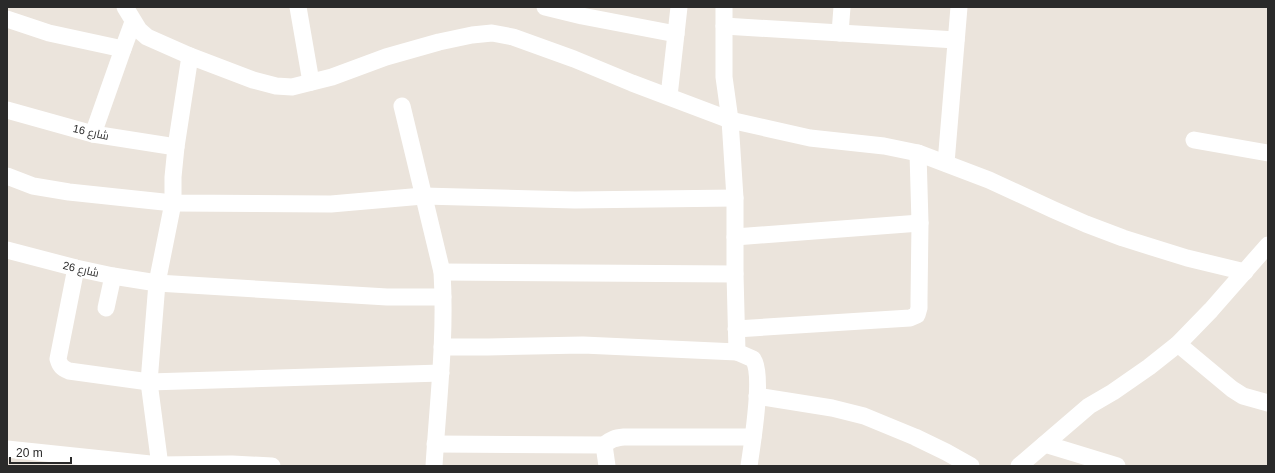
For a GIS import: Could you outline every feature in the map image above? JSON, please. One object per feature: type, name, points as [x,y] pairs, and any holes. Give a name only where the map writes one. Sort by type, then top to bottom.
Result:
[{"type":"street","points":[[125,7],[133,22],[147,37],[190,56],[253,80],[276,86],[292,87],[332,77],[386,57],[439,42],[472,35],[492,33],[513,37],[574,59],[730,120],[810,138],[884,146],[918,153],[989,180],[1086,224],[1123,238],[1187,258],[1245,272]]},
{"type":"street","points":[[298,7],[311,82]]},
{"type":"street","points":[[545,7],[582,16],[676,34]]},
{"type":"street","points":[[669,96],[679,7]]},
{"type":"street","points":[[724,7],[724,77],[730,120],[735,198],[737,352]]},
{"type":"street","points":[[840,33],[842,7]]},
{"type":"street","points":[[946,163],[959,7]]},
{"type":"street","points":[[7,19],[49,33],[123,49]]},
{"type":"street","points":[[93,134],[133,22]]},
{"type":"street","points":[[724,26],[956,40]]},
{"type":"street","points":[[160,466],[149,382],[157,283],[173,203],[173,177],[176,148],[190,56]]},
{"type":"street","points":[[402,106],[442,272],[443,297],[441,373],[434,466]]},
{"type":"street","name":"شارع 16","points":[[7,110],[93,134],[176,148]]},
{"type":"street","points":[[1194,140],[1268,153]]},
{"type":"street","points":[[736,329],[910,318],[917,315],[919,308],[920,223],[918,153]]},
{"type":"street","points":[[7,176],[33,186],[69,192],[173,203],[331,204],[423,196],[575,200],[735,198]]},
{"type":"street","points":[[735,237],[920,223]]},
{"type":"street","points":[[1018,466],[1089,406],[1113,392],[1149,367],[1178,344],[1211,310],[1268,245]]},
{"type":"street","name":"شارع 26","points":[[7,250],[76,268],[157,283],[386,297],[443,297]]},
{"type":"street","points":[[76,268],[58,359],[59,365],[69,371],[149,382],[441,373]]},
{"type":"street","points":[[442,272],[735,274]]},
{"type":"street","points":[[106,308],[113,276]]},
{"type":"street","points":[[1178,344],[1232,389],[1243,396],[1268,403]]},
{"type":"street","points":[[442,347],[583,346],[737,352],[753,359],[757,366],[757,396],[749,466]]},
{"type":"street","points":[[757,396],[832,408],[864,416],[914,437],[971,466]]},
{"type":"street","points":[[435,444],[604,445],[610,440],[624,437],[753,437]]},
{"type":"street","points":[[1045,444],[1117,466]]},
{"type":"street","points":[[604,445],[607,466]]},
{"type":"street","points":[[7,449],[160,466],[272,466]]}]
